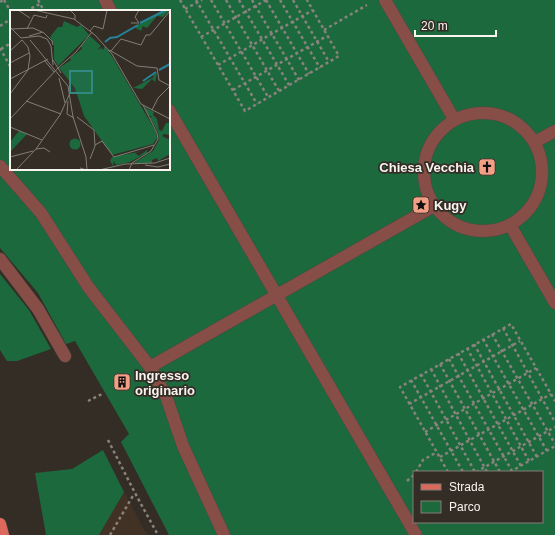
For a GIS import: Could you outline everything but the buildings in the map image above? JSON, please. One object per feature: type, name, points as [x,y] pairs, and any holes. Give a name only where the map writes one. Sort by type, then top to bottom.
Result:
[{"type":"main road","points":[[0,524],[3,535]]},
{"type":"street","points":[[105,0],[110,10]]},
{"type":"street","points":[[385,0],[454,120]]},
{"type":"street","points":[[170,112],[416,535]]},
{"type":"street","points":[[484,112],[507,117],[523,127],[535,142],[543,167],[541,189],[529,210],[510,225],[492,231],[469,230],[450,222],[434,206],[426,191],[424,162],[434,136],[454,120],[484,112]]},
{"type":"street","points":[[535,142],[555,131]]},
{"type":"street","points":[[0,166],[40,213],[65,249],[89,288],[150,367],[166,396],[183,446],[224,535]]},
{"type":"street","points":[[150,367],[434,206]]},
{"type":"street","points":[[510,225],[555,303]]},
{"type":"street","points":[[0,259],[38,309],[65,356]]},
{"type":"path","points":[[0,2],[4,0],[10,10]]},
{"type":"path","points":[[38,0],[43,10]]},
{"type":"path","points":[[180,0],[245,111],[339,56],[307,0]]},
{"type":"path","points":[[185,10],[197,1],[202,0]]},
{"type":"path","points":[[211,0],[268,98]]},
{"type":"path","points":[[226,0],[279,91]]},
{"type":"path","points":[[238,0],[289,85]]},
{"type":"path","points":[[252,0],[299,80]]},
{"type":"path","points":[[202,37],[266,0],[309,74]]},
{"type":"path","points":[[280,0],[320,68]]},
{"type":"path","points":[[293,0],[329,62]]},
{"type":"path","points":[[197,1],[257,104]]},
{"type":"path","points":[[28,10],[40,4]]},
{"type":"path","points":[[324,30],[370,4]]},
{"type":"path","points":[[218,65],[313,10]]},
{"type":"path","points":[[0,26],[10,21]]},
{"type":"path","points":[[233,90],[327,36]]},
{"type":"path","points":[[10,44],[0,49],[10,66]]},
{"type":"path","points":[[447,471],[400,386],[511,324],[555,401]]},
{"type":"path","points":[[502,328],[555,422]]},
{"type":"path","points":[[449,359],[511,471],[547,451],[555,445],[492,334]]},
{"type":"path","points":[[483,339],[547,451]]},
{"type":"path","points":[[409,404],[520,341]]},
{"type":"path","points":[[474,344],[537,456]]},
{"type":"path","points":[[467,348],[529,461]]},
{"type":"path","points":[[458,353],[521,466]]},
{"type":"path","points":[[440,364],[499,471]]},
{"type":"path","points":[[425,432],[536,368]]},
{"type":"path","points":[[431,369],[487,471]]},
{"type":"path","points":[[421,374],[475,471]]},
{"type":"path","points":[[411,380],[462,471]]},
{"type":"path","points":[[88,401],[104,393]]},
{"type":"path","points":[[440,457],[551,394]]},
{"type":"path","points":[[478,471],[555,427]]},
{"type":"path","points":[[108,440],[158,535]]},
{"type":"path","points":[[416,471],[422,460],[437,452]]},
{"type":"path","points":[[110,535],[135,493]]},
{"type":"shaded area","points":[[124,492],[147,535],[99,535]]},
{"type":"green space","points":[[0,0],[555,0],[555,535],[169,535],[121,442],[129,434],[75,341],[66,344],[38,293],[0,248]]},
{"type":"green space","points":[[0,274],[29,310],[51,349],[17,361],[7,361],[0,350]]},
{"type":"green space","points":[[103,450],[124,492],[99,535],[46,535],[35,473],[72,469]]},
{"type":"place","name":"Chiesa Vecchia","points":[[487,167]]},
{"type":"place","name":"Kugy","points":[[421,205]]},
{"type":"place","name":"Ingresso originario","points":[[122,382]]}]
